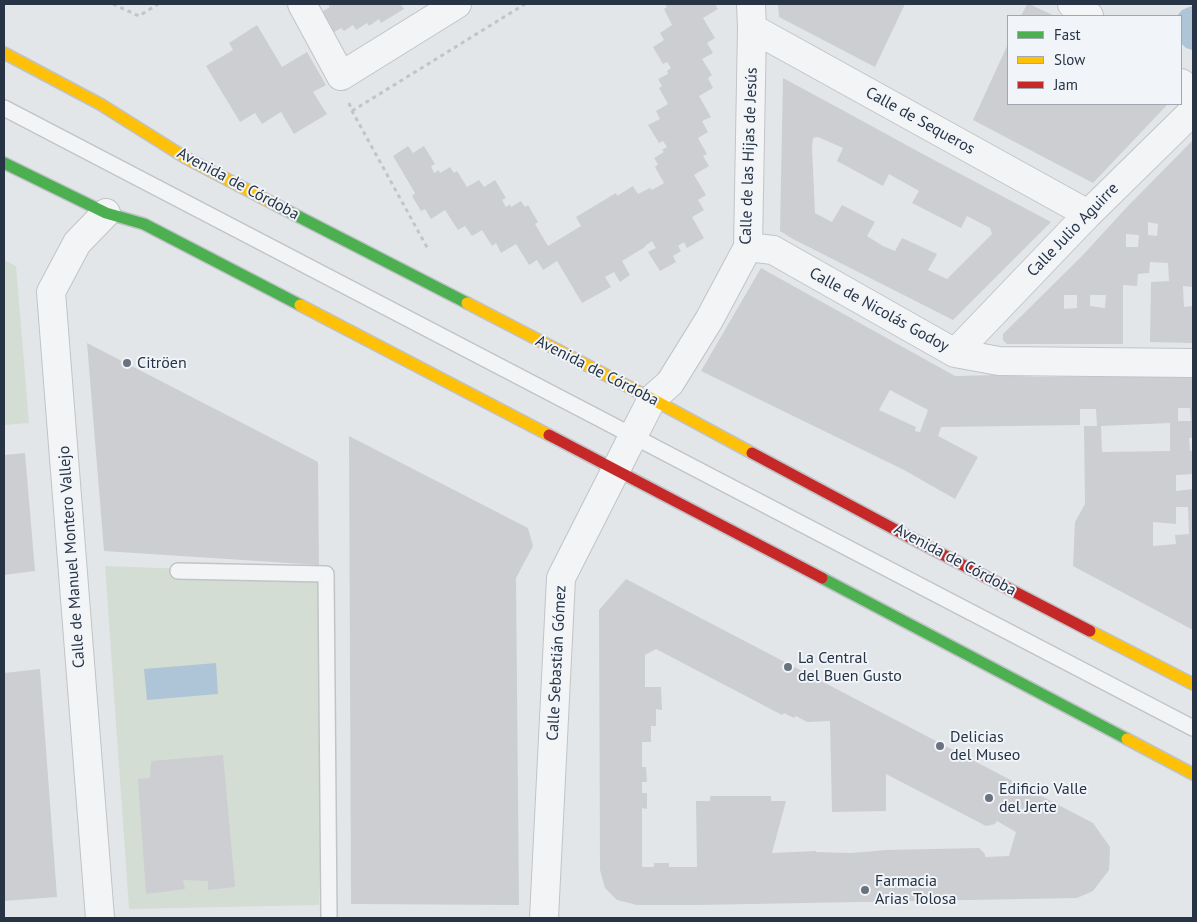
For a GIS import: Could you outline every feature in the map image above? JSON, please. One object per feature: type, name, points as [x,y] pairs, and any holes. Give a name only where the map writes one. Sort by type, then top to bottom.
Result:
[{"type":"main road","name":"Avenida de Córdoba","points":[[4,53],[100,104],[186,158],[652,399],[909,537],[1193,684]]},
{"type":"main road","points":[[4,162],[106,213],[144,224],[615,469],[1193,774]]},
{"type":"street","points":[[302,4],[341,76],[457,4]]},
{"type":"street","points":[[1072,4],[1088,15]]},
{"type":"street","name":"Calle de Sequeros","points":[[751,16],[1088,214]]},
{"type":"street","name":"Calle de las Hijas de Jesús","points":[[652,399],[670,383],[709,320],[748,247],[751,16]]},
{"type":"street","points":[[1182,84],[1193,92]]},
{"type":"street","name":"Calle Julio Aguirre","points":[[955,352],[1088,214],[1193,111]]},
{"type":"street","name":"Calle de Manuel Montero Vallejo","points":[[100,918],[51,292],[77,243],[106,213]]},
{"type":"street","name":"Calle de Nicolás Godoy","points":[[748,247],[773,250],[955,352],[999,361],[1193,362]]},
{"type":"street","name":"Calle Sebastián Gómez","points":[[544,918],[561,578],[652,399]]},
{"type":"lane","points":[[4,108],[1193,728]]},
{"type":"lane","points":[[178,571],[326,574],[328,918]]},
{"type":"path","points":[[113,4],[139,16],[158,4]]},
{"type":"path","points":[[430,254],[352,111],[524,4]]},
{"type":"shaded area","points":[[4,260],[16,266],[29,423],[4,425]]},
{"type":"shaded area","points":[[105,566],[326,574],[319,905],[129,909]]},
{"type":"water","points":[[1193,6],[1193,50],[1186,48],[1182,44],[1182,15],[1178,15],[1182,10]]},
{"type":"water","points":[[216,663],[218,694],[147,700],[144,669]]},
{"type":"building","points":[[328,4],[404,4],[401,5],[404,9],[381,23],[379,19],[369,26],[367,23],[356,30],[353,25],[344,31],[341,28],[331,34],[318,14],[330,7]]},
{"type":"building","points":[[665,4],[715,4],[718,9],[703,18],[715,38],[707,43],[713,53],[702,59],[712,75],[708,78],[713,88],[699,96],[711,117],[702,121],[708,132],[698,138],[707,154],[703,156],[709,166],[694,175],[706,195],[698,200],[704,210],[692,217],[704,238],[687,248],[684,242],[678,246],[681,251],[673,256],[676,262],[660,271],[648,252],[656,248],[652,241],[622,261],[630,275],[620,282],[614,272],[605,277],[611,287],[582,303],[557,261],[543,270],[537,260],[529,265],[516,244],[501,253],[496,243],[492,246],[482,230],[472,236],[465,226],[458,230],[445,210],[431,219],[425,209],[421,211],[412,196],[415,193],[393,156],[408,146],[413,153],[424,146],[435,164],[431,166],[434,173],[439,170],[440,173],[450,167],[454,173],[457,171],[467,187],[479,180],[484,187],[495,180],[506,198],[502,200],[506,207],[510,204],[511,207],[521,201],[525,207],[528,205],[538,222],[535,224],[548,246],[581,226],[576,217],[616,193],[617,196],[633,186],[638,194],[650,188],[652,190],[664,183],[655,167],[658,164],[654,158],[664,152],[662,150],[667,147],[663,141],[659,143],[648,125],[660,119],[656,111],[668,104],[659,88],[662,86],[658,79],[668,74],[667,71],[671,68],[667,62],[663,64],[653,47],[664,40],[660,33],[672,25],[664,9],[667,7]]},
{"type":"building","points":[[778,4],[905,4],[875,67],[779,17]]},
{"type":"building","points":[[1027,4],[1029,4],[1053,15],[1022,15]]},
{"type":"building","points":[[257,25],[282,67],[307,52],[326,85],[313,92],[327,114],[294,134],[281,112],[262,124],[255,113],[240,122],[206,66],[233,50],[229,43]]},
{"type":"building","points":[[1007,46],[1007,105],[1167,105],[1093,183],[973,120]]},
{"type":"building","points":[[783,78],[1051,222],[953,320],[780,231]],"holes":[[[818,137],[843,148],[837,161],[883,186],[889,174],[919,191],[912,203],[961,228],[967,216],[990,228],[992,234],[947,279],[928,270],[937,254],[902,238],[895,251],[883,246],[867,236],[875,222],[842,205],[832,222],[815,213],[813,138]]]},
{"type":"building","points":[[1193,140],[1193,287],[1183,286],[1184,307],[1193,306],[1193,343],[1150,342],[1151,282],[1169,281],[1168,263],[1150,262],[1149,273],[1138,274],[1137,286],[1123,285],[1123,344],[1007,344],[1003,340],[1003,334],[1081,257]],"holes":[[[1148,222],[1158,224],[1157,236],[1148,235]],[[1126,234],[1139,235],[1138,247],[1126,247]],[[1064,295],[1077,295],[1077,308],[1064,309]],[[1090,295],[1106,295],[1105,308],[1090,306]]]},
{"type":"building","points":[[761,268],[955,376],[1193,376],[1193,438],[1189,438],[1190,451],[1193,450],[1193,474],[1176,475],[1176,491],[1193,489],[1193,630],[1073,566],[1075,522],[1085,504],[1084,426],[1097,426],[1096,409],[1080,409],[1080,425],[941,427],[938,436],[978,457],[955,499],[904,470],[701,371]],"holes":[[[890,390],[928,410],[920,432],[915,431],[916,427],[879,410]],[[1178,408],[1190,408],[1191,421],[1178,421]],[[1170,423],[1170,451],[1102,452],[1101,426]],[[1176,507],[1188,507],[1189,534],[1175,535],[1176,544],[1153,546],[1153,522],[1176,524]]]},
{"type":"building","points":[[87,343],[318,462],[319,565],[104,551]]},
{"type":"building","points":[[349,436],[528,528],[533,546],[516,578],[519,905],[351,904]]},
{"type":"building","points":[[25,453],[35,571],[4,575],[4,455]]},
{"type":"building","points":[[626,579],[1093,823],[1110,847],[1109,870],[1093,891],[1077,898],[697,905],[637,905],[617,900],[605,888],[600,870],[599,610]],"holes":[[[656,649],[782,715],[784,713],[794,718],[796,716],[807,722],[830,721],[832,812],[886,811],[886,774],[986,826],[995,824],[997,821],[1016,832],[1009,856],[985,857],[985,854],[979,848],[886,850],[851,853],[816,851],[772,853],[786,801],[771,801],[771,796],[710,796],[710,801],[696,801],[697,867],[669,867],[669,863],[654,863],[654,867],[642,867],[642,808],[647,809],[647,793],[642,793],[642,782],[647,782],[646,767],[642,767],[642,742],[651,742],[651,726],[656,726],[656,709],[662,710],[661,687],[645,687],[645,655]]]},
{"type":"building","points":[[40,669],[57,897],[4,901],[4,673]]},
{"type":"building","points":[[223,755],[235,887],[208,890],[208,881],[183,880],[185,889],[146,894],[138,779],[150,778],[151,761]]},
{"type":"traffic: fast","points":[[4,163],[106,213],[144,224],[300,305]]},
{"type":"traffic: fast","points":[[278,206],[467,303]]},
{"type":"traffic: fast","points":[[822,578],[1127,739]]},
{"type":"traffic: slow","points":[[4,53],[100,104],[186,158],[278,206]]},
{"type":"traffic: slow","points":[[467,303],[752,453]]},
{"type":"traffic: slow","points":[[300,305],[549,435]]},
{"type":"traffic: slow","points":[[1090,631],[1193,684]]},
{"type":"traffic: slow","points":[[1127,739],[1193,774]]},
{"type":"traffic: jam","points":[[549,435],[822,578]]},
{"type":"traffic: jam","points":[[752,453],[1090,631]]},
{"type":"place","name":"Citröen","points":[[127,363]]},
{"type":"place","name":"La Central del Buen Gusto","points":[[788,667]]},
{"type":"place","name":"Delicias del Museo","points":[[940,746]]},
{"type":"place","name":"Edificio Valle del Jerte","points":[[989,798]]},
{"type":"place","name":"Farmacia Arias Tolosa","points":[[865,890]]}]
